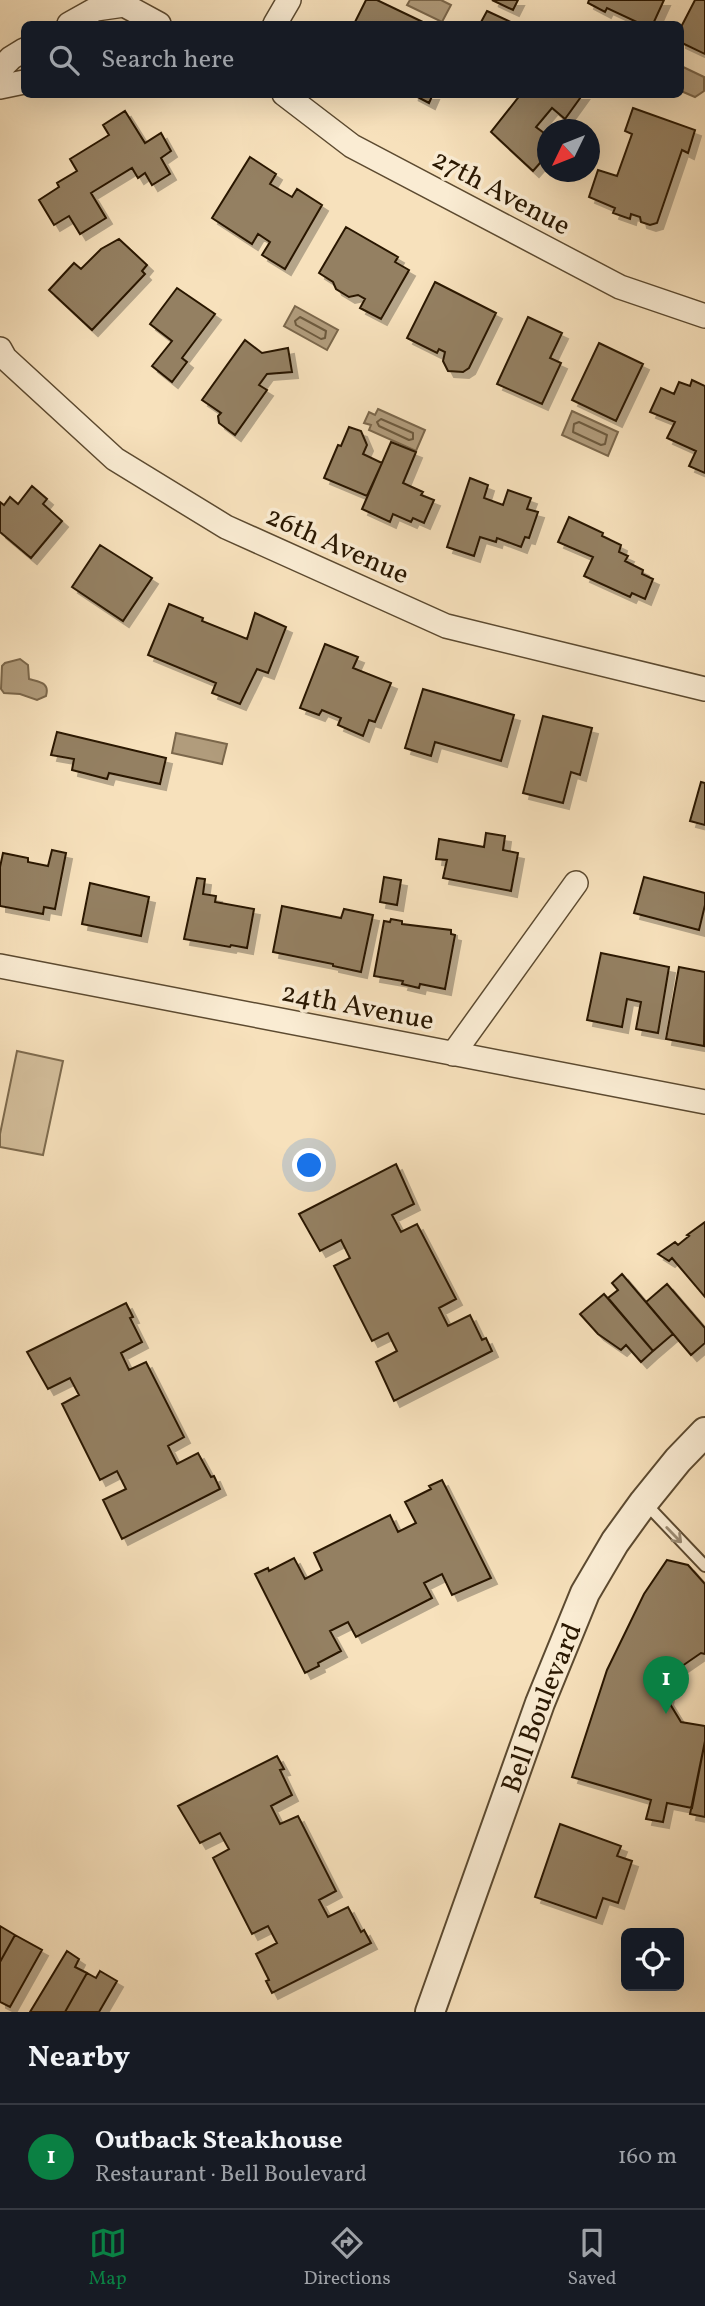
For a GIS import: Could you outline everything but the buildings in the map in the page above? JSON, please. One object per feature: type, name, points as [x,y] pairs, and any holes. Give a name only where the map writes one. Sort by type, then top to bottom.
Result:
[{"type":"street","points":[[277,21],[289,0]]},
{"type":"street","points":[[74,21],[96,9],[124,5],[148,21]]},
{"type":"street","points":[[0,69],[21,52]]},
{"type":"street","points":[[0,87],[21,83]]},
{"type":"street","name":"27th Avenue","points":[[289,98],[352,146],[620,287],[705,316]]},
{"type":"street","name":"26th Avenue","points":[[0,349],[5,358],[115,459],[226,527],[446,626],[703,682]]},
{"type":"street","points":[[453,1054],[576,883]]},
{"type":"street","name":"24th Avenue","points":[[0,966],[705,1102]]},
{"type":"street","name":"Bell Boulevard","points":[[430,2012],[540,1703],[584,1593],[615,1542],[644,1502],[705,1432]]},
{"type":"lane","points":[[644,1502],[705,1566]]},
{"type":"shaded area","points":[[17,1051],[63,1061],[43,1155],[0,1147],[0,1134]]},
{"type":"water","points":[[410,0],[441,0],[451,5],[443,21],[440,21],[407,5]]},
{"type":"water","points":[[684,67],[704,77],[704,91],[695,97],[684,92]]},
{"type":"water","points":[[295,306],[338,330],[327,350],[284,326]]},
{"type":"water","points":[[378,409],[425,430],[416,451],[369,430],[371,425],[364,423],[369,412],[375,415]]},
{"type":"water","points":[[572,411],[618,432],[608,456],[562,435]]},
{"type":"water","points":[[20,659],[28,665],[29,679],[45,685],[46,696],[37,700],[20,694],[4,693],[1,689],[2,666]]},
{"type":"water","points":[[176,733],[227,744],[222,764],[172,753]]},
{"type":"place","name":"Outback Steakhouse","points":[[666,1714]]}]
